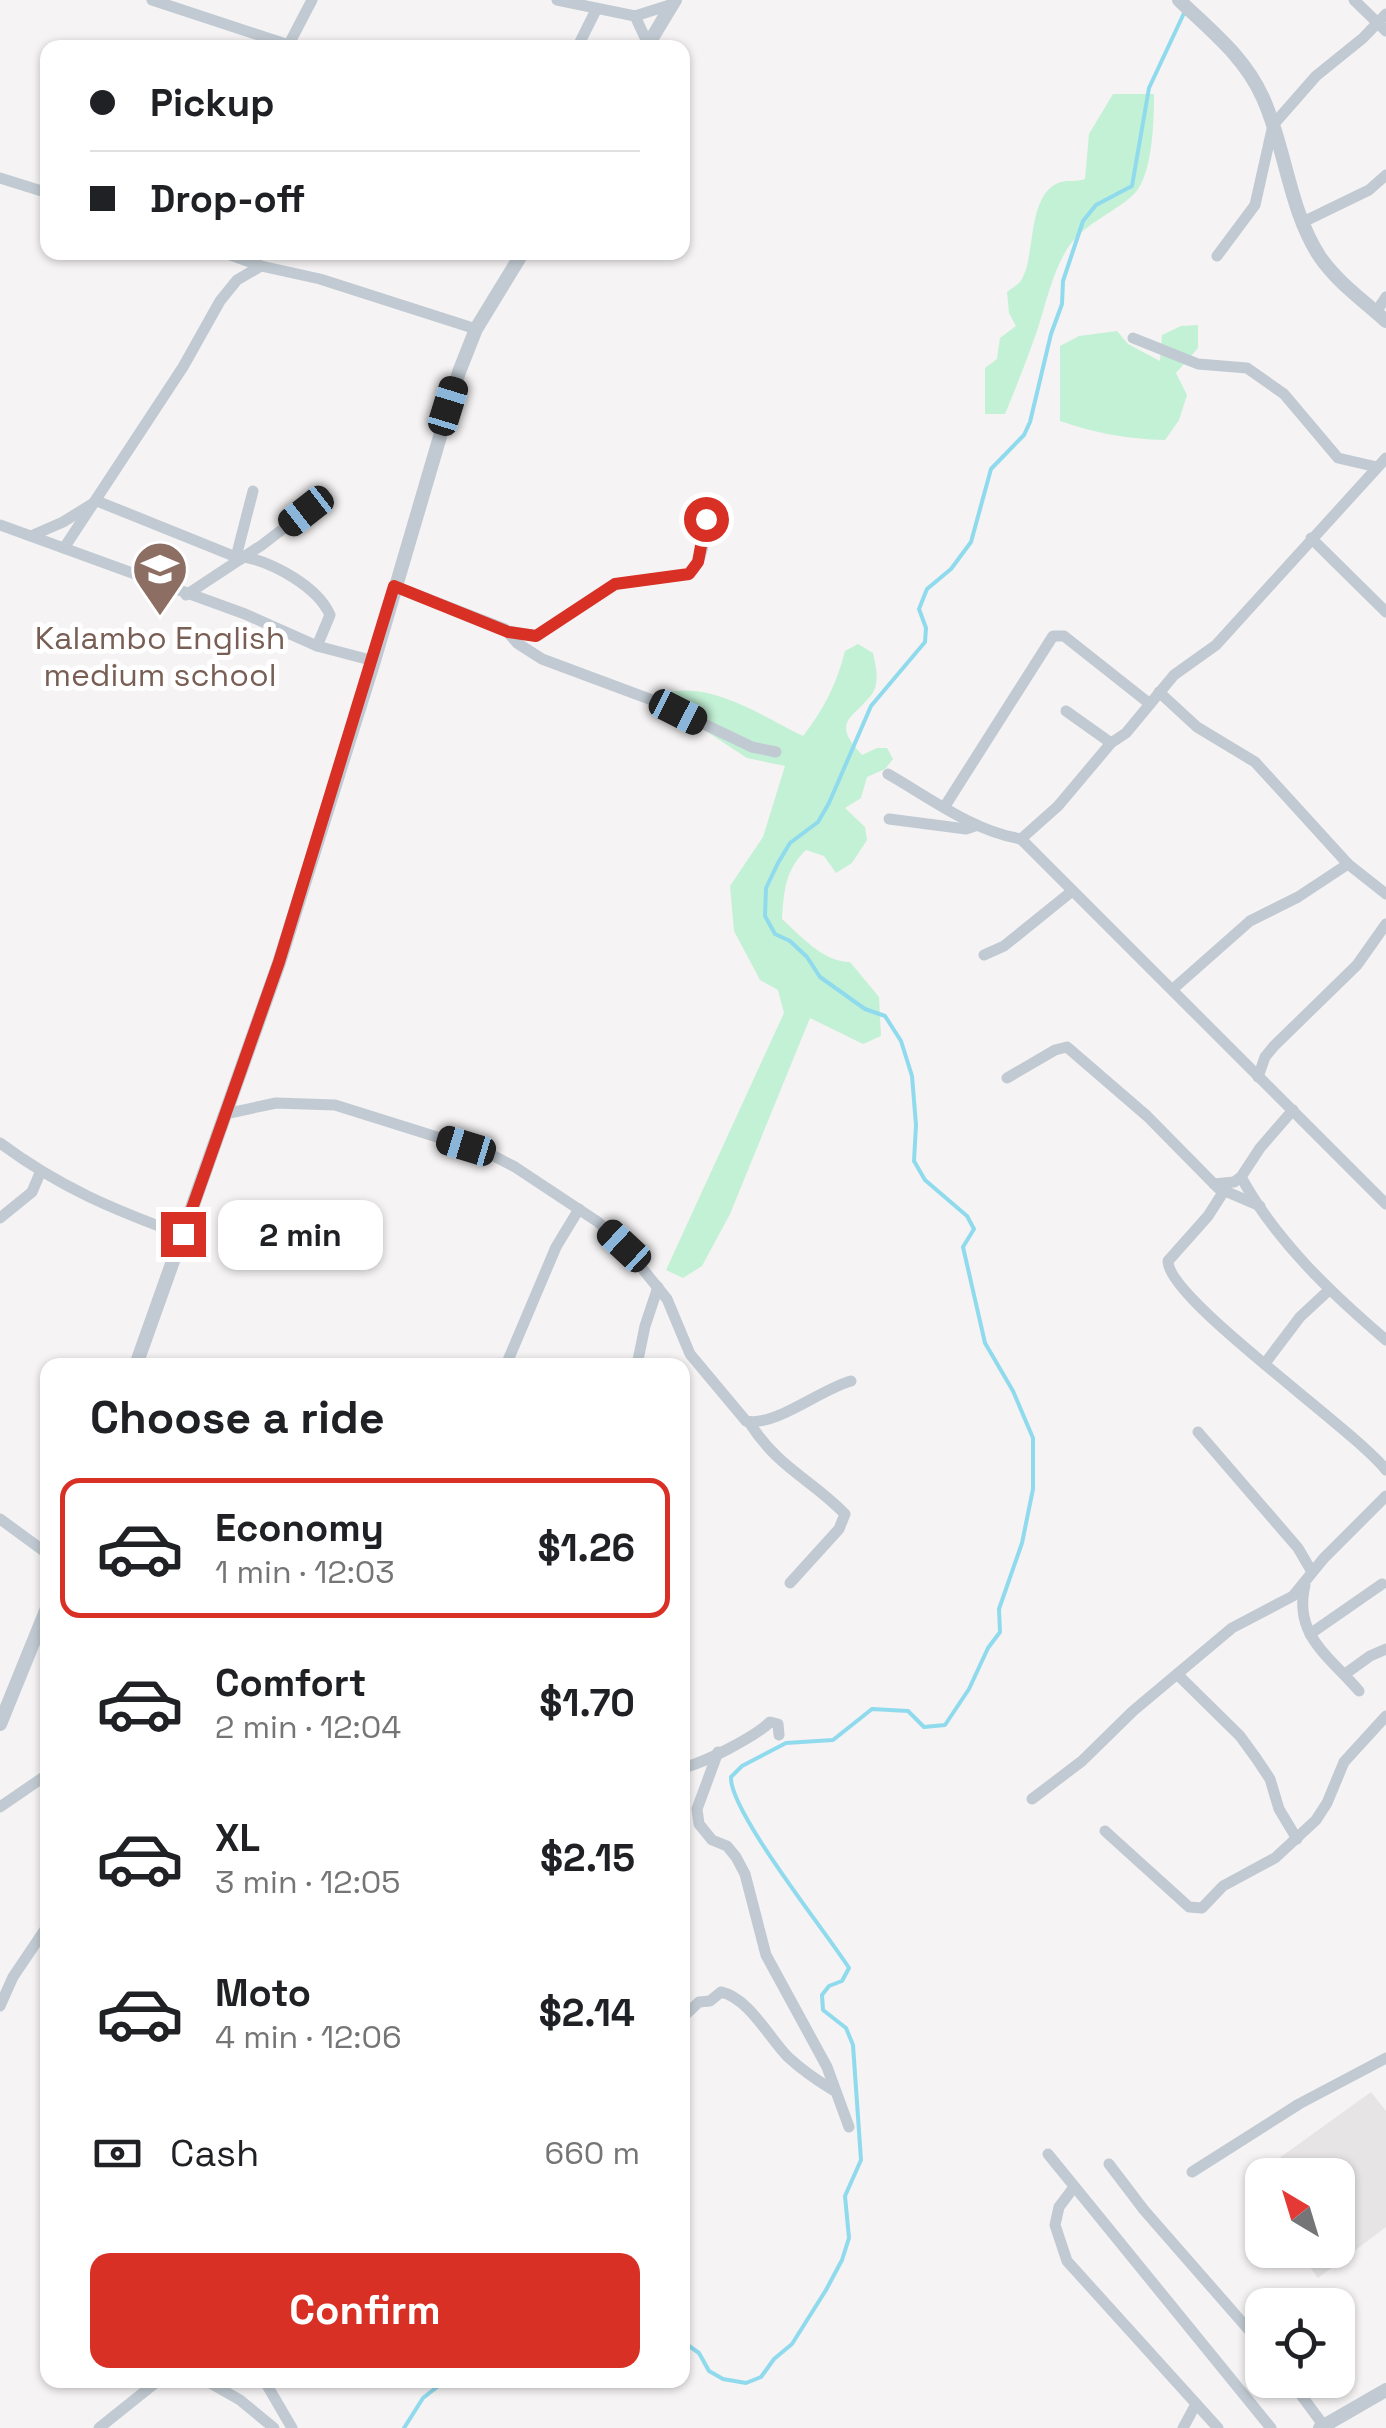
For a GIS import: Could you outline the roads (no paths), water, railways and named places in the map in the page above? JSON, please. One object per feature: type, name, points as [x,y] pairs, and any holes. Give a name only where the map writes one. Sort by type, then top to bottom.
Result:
[{"type":"street","points":[[152,0],[274,40]]},
{"type":"street","points":[[295,40],[312,0]]},
{"type":"street","points":[[557,0],[634,16],[674,2]]},
{"type":"street","points":[[1217,256],[1255,205],[1272,124],[1316,76],[1383,23],[1354,0]]},
{"type":"street","points":[[651,40],[674,2]]},
{"type":"street","points":[[1180,2],[1236,53],[1262,97],[1304,222],[1330,269],[1381,316],[1386,297]]},
{"type":"street","points":[[582,40],[596,10]]},
{"type":"street","points":[[634,16],[644,40]]},
{"type":"street","points":[[1304,222],[1369,190],[1386,175]]},
{"type":"street","points":[[0,178],[40,190]]},
{"type":"street","points":[[229,260],[237,280]]},
{"type":"street","points":[[242,260],[320,279],[476,329]]},
{"type":"street","points":[[139,1358],[279,962],[374,661],[458,372],[476,329],[518,260]]},
{"type":"street","points":[[64,548],[98,501],[220,301],[237,280],[261,266]]},
{"type":"street","points":[[1132,338],[1198,364],[1247,368],[1284,394],[1338,458],[1382,463]]},
{"type":"street","points":[[1021,839],[1058,806],[1174,675],[1216,645],[1382,463]]},
{"type":"street","points":[[240,558],[253,491]]},
{"type":"street","points":[[31,536],[98,501]]},
{"type":"street","points":[[98,501],[240,558],[266,564],[299,583],[325,604],[330,615],[316,646]]},
{"type":"street","points":[[394,586],[508,632],[536,636],[615,584],[689,574],[695,569],[705,534],[706,519],[697,508]]},
{"type":"street","points":[[186,594],[306,511]]},
{"type":"street","points":[[0,525],[244,614],[316,646],[374,661]]},
{"type":"street","points":[[1311,538],[1386,612]]},
{"type":"street","points":[[508,632],[517,643],[542,659],[660,702],[752,747],[776,752]]},
{"type":"street","points":[[945,806],[1053,636],[1064,636],[1150,704]]},
{"type":"street","points":[[1159,692],[1197,727],[1254,762],[1348,864],[1386,894]]},
{"type":"street","points":[[1066,712],[1111,743]]},
{"type":"street","points":[[888,774],[975,826],[1021,839],[1386,1204]]},
{"type":"street","points":[[890,820],[957,829],[975,826]]},
{"type":"street","points":[[1174,989],[1250,920],[1348,864]]},
{"type":"street","points":[[984,956],[1004,946],[1071,892]]},
{"type":"street","points":[[1258,1077],[1274,1046],[1358,965],[1386,924]]},
{"type":"street","points":[[1007,1078],[1067,1047],[1148,1116],[1219,1188],[1260,1206]]},
{"type":"street","points":[[225,1114],[276,1103],[335,1105],[488,1153],[579,1209],[624,1246],[658,1288],[690,1354],[749,1422],[764,1447],[846,1514],[839,1530],[790,1583]]},
{"type":"street","points":[[1293,1110],[1241,1177],[1219,1188],[1208,1216],[1175,1251],[1168,1261],[1168,1270],[1202,1310],[1386,1470]]},
{"type":"street","points":[[0,1143],[40,1173],[114,1210],[183,1234]]},
{"type":"street","points":[[0,1218],[32,1192],[40,1173]]},
{"type":"street","points":[[1241,1177],[1329,1290],[1386,1340]]},
{"type":"street","points":[[509,1358],[556,1247],[579,1209]]},
{"type":"street","points":[[638,1358],[658,1288]]},
{"type":"street","points":[[1266,1362],[1300,1316],[1329,1290]]},
{"type":"street","points":[[749,1422],[768,1420],[827,1388],[851,1381]]},
{"type":"street","points":[[1198,1432],[1298,1548],[1309,1576],[1300,1613],[1310,1634],[1360,1691]]},
{"type":"street","points":[[1032,1800],[1082,1761],[1132,1711],[1232,1628],[1293,1596],[1386,1496]]},
{"type":"street","points":[[0,1519],[40,1548]]},
{"type":"street","points":[[1310,1634],[1382,1584]]},
{"type":"street","points":[[0,1724],[40,1626]]},
{"type":"street","points":[[1344,1674],[1386,1649]]},
{"type":"street","points":[[1176,1674],[1240,1736],[1270,1779],[1278,1809],[1297,1839]]},
{"type":"street","points":[[1105,1831],[1158,1881],[1196,1910],[1224,1886],[1262,1867],[1297,1839],[1327,1803],[1344,1762],[1386,1716]]},
{"type":"street","points":[[690,1766],[761,1731],[770,1722],[778,1724],[780,1735]]},
{"type":"street","points":[[718,1752],[697,1809],[698,1824],[736,1857],[766,1956],[822,2057],[849,2127]]},
{"type":"street","points":[[0,1807],[40,1780]]},
{"type":"street","points":[[0,2006],[13,1977],[40,1937]]},
{"type":"street","points":[[690,2010],[697,2003],[727,1992],[788,2056],[834,2091]]},
{"type":"street","points":[[1192,2172],[1299,2104],[1386,2058]]},
{"type":"street","points":[[1048,2154],[1271,2428]]},
{"type":"street","points":[[1109,2164],[1245,2326]]},
{"type":"street","points":[[1074,2186],[1059,2207],[1055,2225],[1067,2260],[1218,2428]]},
{"type":"street","points":[[99,2428],[149,2388]]},
{"type":"street","points":[[219,2388],[274,2428]]},
{"type":"street","points":[[269,2388],[292,2428]]},
{"type":"street","points":[[1302,2398],[1322,2427],[1386,2390]]},
{"type":"street","points":[[1183,2428],[1196,2404]]},
{"type":"waterway","points":[[690,2347],[699,2353],[709,2371],[723,2379],[746,2383],[761,2377],[792,2344],[842,2260],[849,2238],[845,2196],[861,2160],[853,2045],[846,2028],[823,2010],[822,1995],[829,1986],[842,1981],[849,1968],[761,1843],[745,1816],[731,1777],[742,1766],[786,1743],[833,1740],[872,1709],[908,1711],[924,1727],[945,1725],[1000,1632],[999,1609],[1022,1543],[1033,1489],[1033,1438],[1013,1391],[985,1343],[963,1247],[974,1229],[967,1216],[925,1180],[914,1161],[912,1076],[901,1041],[885,1016],[865,1009],[820,977],[807,957],[790,941],[775,934],[765,916],[766,888],[790,843],[818,822],[829,803],[871,706],[925,642],[926,628],[919,609],[927,589],[951,569],[971,542],[991,469],[1024,435],[1062,304],[1063,281],[1083,221],[1096,205],[1132,186],[1149,88],[1185,11]]},
{"type":"waterway","points":[[404,2428],[423,2398],[436,2388]]},
{"type":"place","name":"Kalambo English medium school","points":[[160,618]]}]
